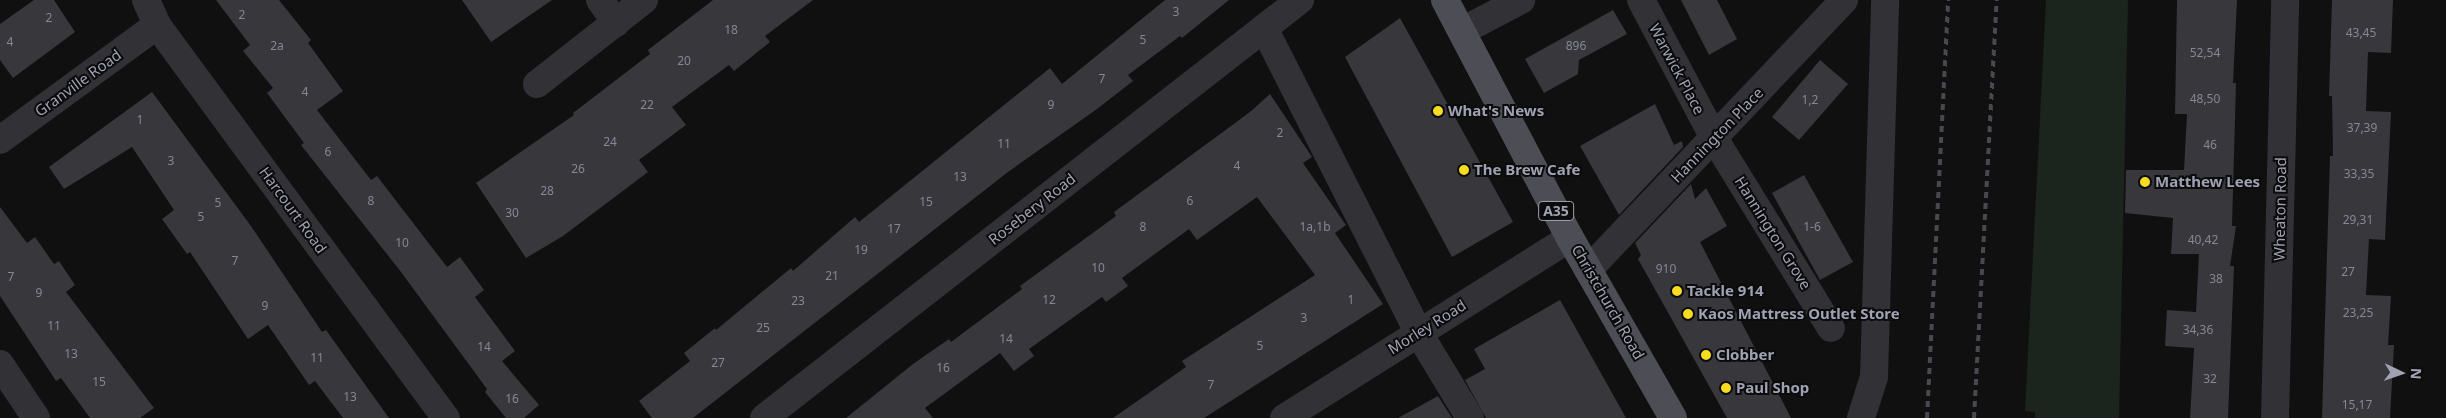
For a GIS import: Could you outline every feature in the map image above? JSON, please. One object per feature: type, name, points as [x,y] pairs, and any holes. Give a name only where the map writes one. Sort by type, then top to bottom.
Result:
[{"type":"main road","name":"Christchurch Road","points":[[1445,0],[1570,238],[1674,418]]},
{"type":"street","name":"Harcourt Road","points":[[146,0],[157,25],[446,418]]},
{"type":"street","points":[[600,0],[616,23]]},
{"type":"street","points":[[537,84],[644,0]]},
{"type":"street","name":"Rosebery Road","points":[[764,418],[1300,0]]},
{"type":"street","points":[[1462,30],[1521,0]]},
{"type":"street","name":"Warwick Place","points":[[1640,0],[1714,138]]},
{"type":"street","name":"Hannington Place","points":[[1588,270],[1844,0]]},
{"type":"street","points":[[1861,418],[1874,377],[1885,0]]},
{"type":"street","name":"Wheaton Road","points":[[2275,418],[2285,0]]},
{"type":"street","name":"Granville Road","points":[[0,140],[157,25]]},
{"type":"street","points":[[1264,28],[1418,332],[1470,418]]},
{"type":"street","name":"Hannington Grove","points":[[1714,138],[1831,328]]},
{"type":"street","name":"Morley Road","points":[[1289,417],[1418,332],[1570,238]]},
{"type":"street","points":[[0,364],[36,418]]},
{"type":"shaded area","points":[[2046,0],[2128,0],[2119,418],[2035,418],[2035,412],[2025,411]]},
{"type":"building","points":[[34,0],[54,0],[75,32],[13,78],[0,60],[0,24]]},
{"type":"building","points":[[216,0],[279,0],[311,40],[308,43],[343,91],[317,110],[371,180],[377,176],[447,267],[460,257],[484,290],[475,297],[515,351],[502,361],[539,405],[524,418],[506,418],[485,392],[487,389],[401,272],[301,145],[304,143],[267,93],[273,88],[243,51],[250,45]]},
{"type":"building","points":[[462,0],[552,0],[491,42]]},
{"type":"building","points":[[713,0],[813,0],[765,36],[770,42],[734,71],[729,65],[672,107],[686,125],[639,160],[648,172],[563,236],[526,258],[476,183],[574,115],[573,113],[650,54],[648,50]]},
{"type":"building","points":[[1165,0],[1229,0],[1182,38],[1180,36],[1128,75],[1133,81],[1008,172],[693,418],[652,418],[639,401],[690,361],[684,353],[715,328],[716,330],[791,268],[793,271],[855,217],[859,222],[1050,68],[1062,84]]},
{"type":"building","points":[[1681,0],[1717,0],[1737,39],[1709,55]]},
{"type":"building","points":[[2177,0],[2237,0],[2233,83],[2236,83],[2232,226],[2236,226],[2230,266],[2234,266],[2228,418],[2190,418],[2194,348],[2165,346],[2167,310],[2196,312],[2199,254],[2171,254],[2173,218],[2125,213],[2126,170],[2184,170],[2187,114],[2175,114]]},
{"type":"building","points":[[2332,0],[2393,0],[2391,53],[2368,52],[2366,111],[2391,112],[2385,240],[2369,239],[2366,295],[2391,296],[2388,345],[2394,345],[2390,418],[2322,418],[2330,156],[2333,156],[2332,96],[2329,96]]},
{"type":"building","points":[[1613,10],[1627,34],[1579,60],[1578,74],[1544,93],[1525,59]]},
{"type":"building","points":[[1400,18],[1513,222],[1452,257],[1345,57]]},
{"type":"building","points":[[1820,60],[1848,84],[1799,140],[1772,117]]},
{"type":"building","points":[[152,92],[251,226],[322,332],[326,330],[389,418],[343,418],[315,381],[309,385],[268,325],[248,339],[190,252],[187,254],[162,219],[174,210],[132,147],[64,189],[49,167]]},
{"type":"building","points":[[1270,94],[1312,157],[1303,163],[1346,225],[1335,233],[1383,304],[1204,418],[1113,418],[1186,367],[1182,361],[1315,275],[1257,197],[1197,240],[1189,229],[1122,278],[1128,286],[1106,302],[1102,297],[1029,349],[1034,356],[1014,371],[1000,353],[925,408],[933,418],[846,418],[913,364],[949,339],[951,342],[1022,289],[1020,286],[1116,216],[1114,212],[1250,112]]},
{"type":"building","points":[[1655,104],[1674,145],[1682,141],[1683,147],[1619,215],[1580,146]]},
{"type":"building","points":[[1804,175],[1853,262],[1820,280],[1772,193]]},
{"type":"building","points":[[1691,184],[1695,199],[1706,188],[1727,226],[1700,242],[1791,418],[1727,418],[1638,259],[1641,255],[1635,243]]},
{"type":"building","points":[[0,207],[27,243],[35,237],[54,264],[59,261],[75,285],[66,292],[154,408],[140,418],[90,418],[61,378],[56,381],[0,296]]},
{"type":"building","points":[[1560,300],[1626,418],[1486,418],[1465,380],[1485,369],[1474,349]]},
{"type":"building","points":[[1438,396],[1452,418],[1398,418]]},
{"type":"railway","points":[[1927,418],[1948,0]]},
{"type":"railway","points":[[1974,418],[1997,0]]},
{"type":"place","name":"What's News","points":[[1438,111]]},
{"type":"place","name":"The Brew Cafe","points":[[1464,170]]},
{"type":"place","name":"Matthew Lees","points":[[2145,182]]},
{"type":"place","name":"Tackle 914","points":[[1677,291]]},
{"type":"place","name":"Kaos Mattress Outlet Store","points":[[1688,314]]},
{"type":"place","name":"Clobber","points":[[1706,355]]},
{"type":"place","name":"Paul Shop","points":[[1726,388]]}]
